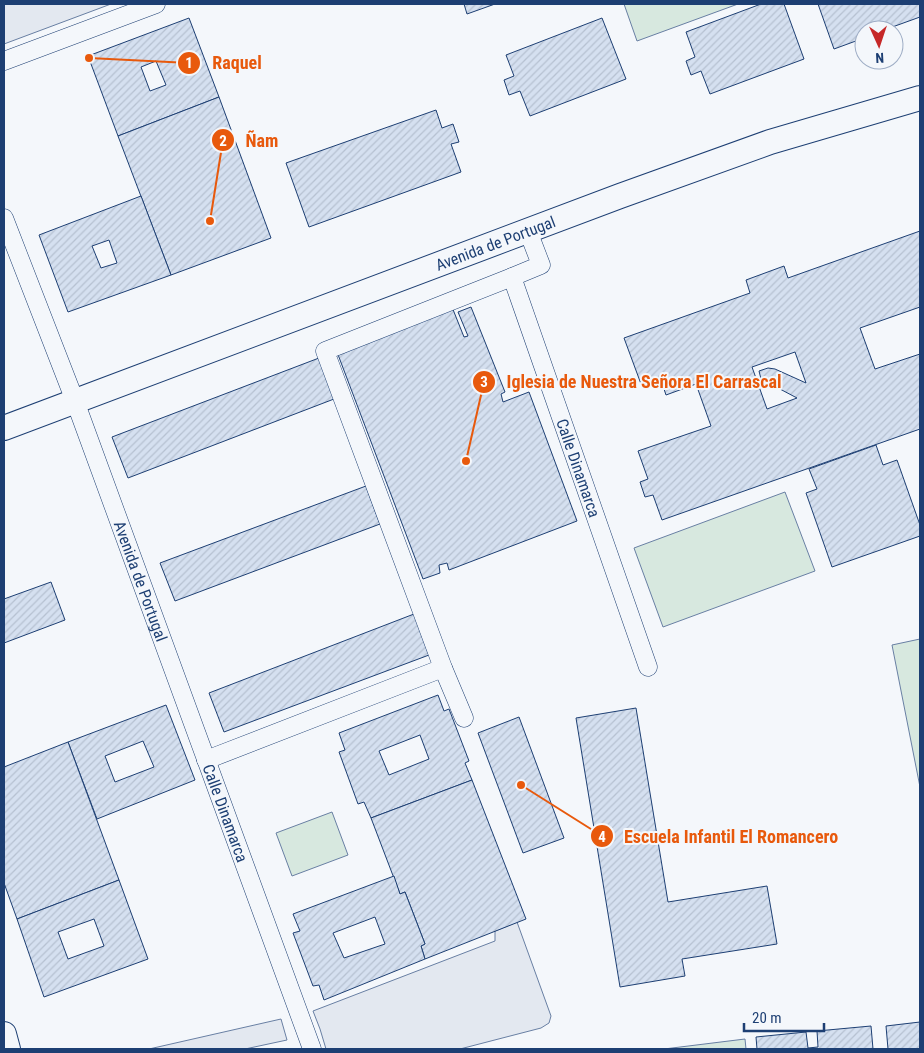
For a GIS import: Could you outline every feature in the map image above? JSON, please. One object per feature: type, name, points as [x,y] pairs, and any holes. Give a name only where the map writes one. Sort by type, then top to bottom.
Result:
[{"type":"street","points":[[4,61],[156,4]]},
{"type":"street","name":"Avenida de Portugal","points":[[4,428],[620,196],[770,142],[920,98]]},
{"type":"street","points":[[4,218],[75,401]]},
{"type":"street","points":[[464,718],[443,668],[325,351],[541,265],[528,231]]},
{"type":"street","name":"Calle Dinamarca","points":[[512,277],[648,667]]},
{"type":"street","name":"Avenida de Portugal","points":[[75,401],[206,760]]},
{"type":"street","name":"Calle Dinamarca","points":[[312,1049],[206,760],[443,668]]},
{"type":"street","points":[[4,1034],[8,1049]]},
{"type":"shaded area","points":[[4,4],[111,4],[4,44]]},
{"type":"shaded area","points":[[624,4],[738,4],[637,41]]},
{"type":"shaded area","points":[[785,492],[815,571],[663,627],[634,548]]},
{"type":"shaded area","points":[[920,639],[920,787],[892,645]]},
{"type":"shaded area","points":[[332,812],[348,855],[292,876],[276,833]]},
{"type":"shaded area","points":[[517,922],[551,1016],[549,1023],[541,1028],[460,1049],[326,1049],[313,1011],[495,941],[495,931]]},
{"type":"shaded area","points":[[281,1019],[287,1040],[245,1049],[149,1049]]},
{"type":"shaded area","points":[[745,1039],[746,1049],[664,1049]]},
{"type":"building","points":[[464,4],[495,4],[467,14]]},
{"type":"building","points":[[761,4],[784,4],[804,59],[710,94],[701,71],[691,75],[686,61],[695,57],[686,32]]},
{"type":"building","points":[[818,4],[920,4],[920,17],[904,23],[904,20],[854,20],[854,42],[834,49]]},
{"type":"building","points":[[189,18],[219,97],[118,136],[88,56]],"holes":[[[156,61],[166,85],[150,91],[141,67]]]},
{"type":"building","points":[[602,18],[626,79],[530,116],[520,91],[509,95],[504,80],[514,76],[506,55]]},
{"type":"building","points":[[219,97],[271,238],[171,275],[118,136]]},
{"type":"building","points":[[436,110],[442,128],[453,124],[459,142],[451,144],[461,172],[309,227],[286,163]]},
{"type":"building","points":[[141,196],[171,275],[68,312],[39,235]],"holes":[[[109,240],[117,263],[101,268],[92,246]]]},
{"type":"building","points":[[920,231],[920,307],[860,328],[875,369],[920,354],[920,429],[662,520],[653,495],[645,497],[640,482],[648,479],[638,451],[711,426],[696,384],[666,395],[660,377],[641,384],[624,338],[750,293],[746,280],[784,266],[788,278]],"holes":[[[795,352],[806,383],[775,369],[768,368],[759,371],[761,379],[797,398],[767,409],[752,367]]]},
{"type":"building","points":[[452,307],[464,337],[468,336],[458,312],[471,307],[505,392],[501,394],[503,402],[529,392],[577,521],[449,570],[447,563],[439,565],[440,573],[423,579],[337,352]]},
{"type":"building","points":[[319,358],[334,399],[128,478],[112,437]]},
{"type":"building","points":[[876,445],[883,465],[897,460],[920,525],[920,536],[832,567],[806,493],[817,489],[809,469]]},
{"type":"building","points":[[366,486],[380,524],[175,601],[160,563]]},
{"type":"building","points":[[51,582],[65,620],[4,643],[4,599]]},
{"type":"building","points":[[414,614],[429,655],[224,732],[209,693]]},
{"type":"building","points":[[438,695],[444,711],[449,709],[469,761],[465,763],[472,780],[371,818],[364,802],[358,804],[339,752],[345,750],[339,733]],"holes":[[[420,735],[429,759],[389,775],[379,751]]]},
{"type":"building","points":[[166,705],[195,780],[97,819],[68,742]],"holes":[[[143,741],[154,767],[115,782],[105,756]]]},
{"type":"building","points":[[636,708],[668,902],[767,886],[777,944],[682,959],[685,976],[620,987],[576,718]]},
{"type":"building","points":[[519,717],[564,838],[523,853],[478,733]]},
{"type":"building","points":[[68,742],[119,880],[17,919],[4,883],[4,767]]},
{"type":"building","points":[[472,780],[526,919],[425,959],[421,946],[425,944],[405,892],[400,894],[371,818]]},
{"type":"building","points":[[394,876],[400,894],[405,892],[425,944],[421,946],[425,959],[324,1000],[319,985],[313,986],[293,933],[300,931],[293,914]],"holes":[[[375,917],[385,944],[344,958],[333,933]]]},
{"type":"building","points":[[119,880],[148,959],[44,997],[17,919]],"holes":[[[94,919],[104,946],[68,959],[58,932]]]},
{"type":"building","points":[[920,1022],[920,1049],[888,1049],[886,1026]]},
{"type":"building","points":[[871,1026],[873,1049],[757,1049],[756,1037],[806,1032],[808,1048],[818,1047],[817,1031]]},
{"type":"place","name":"Raquel","points":[[89,58]]},
{"type":"place","name":"Ñam","points":[[210,221]]},
{"type":"place","name":"Iglesia de Nuestra Señora El Carrascal","points":[[466,461]]},
{"type":"place","name":"Escuela Infantil El Romancero","points":[[521,785]]}]
